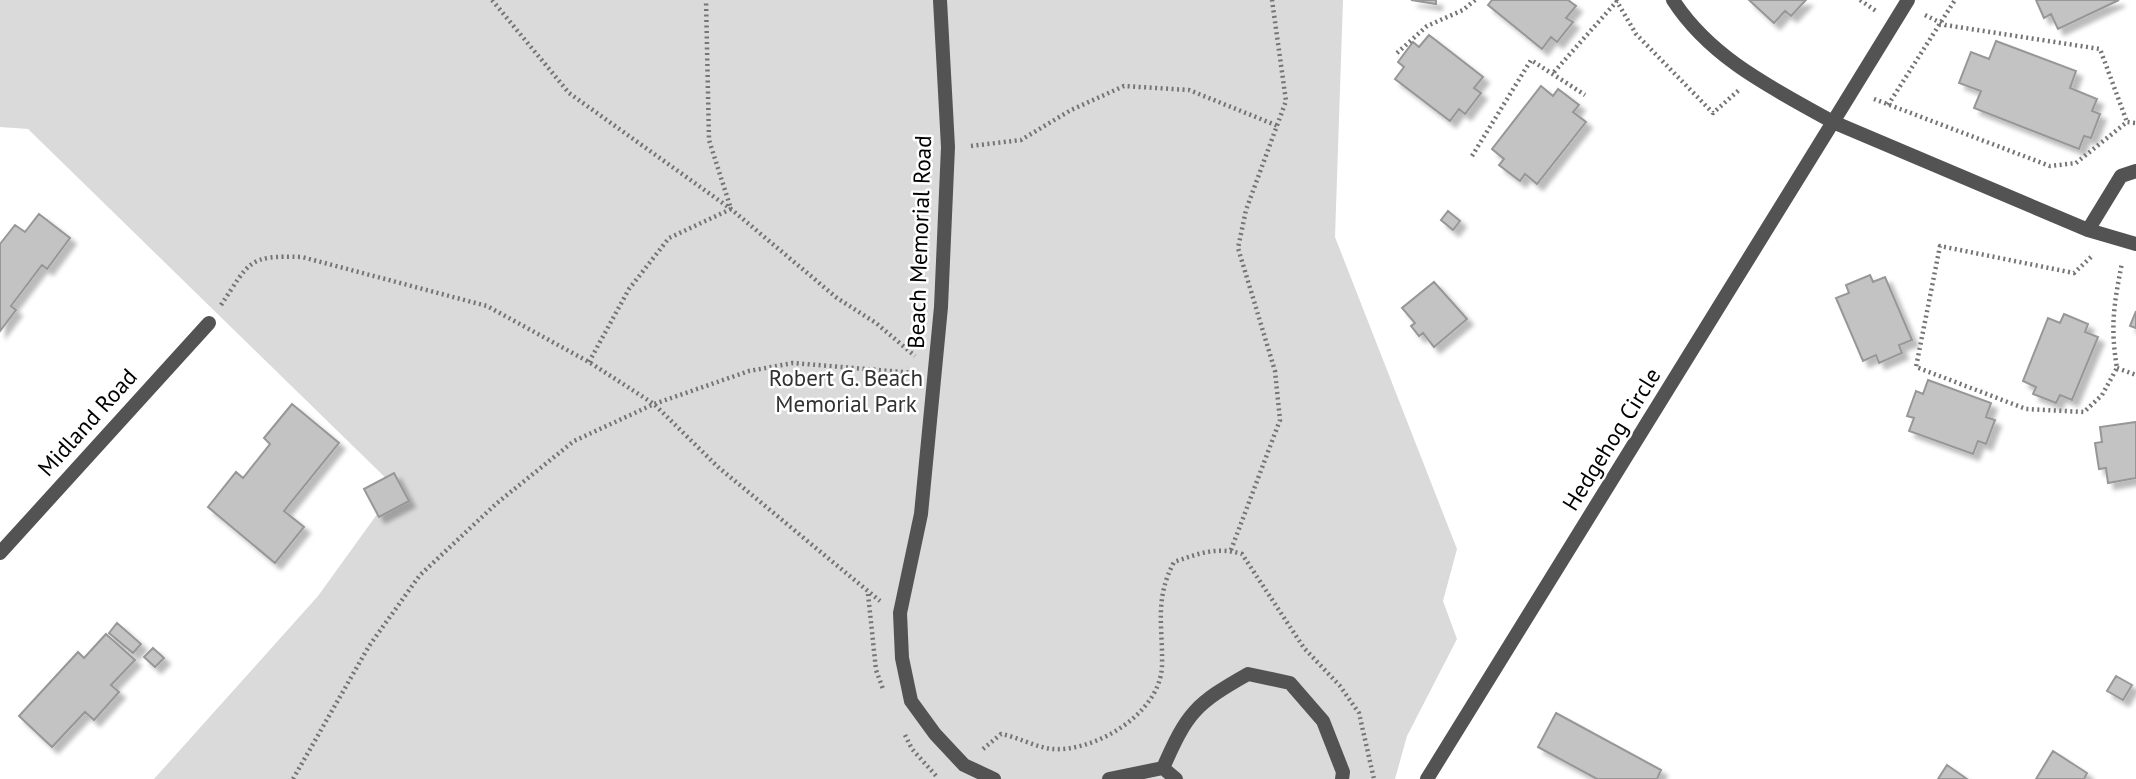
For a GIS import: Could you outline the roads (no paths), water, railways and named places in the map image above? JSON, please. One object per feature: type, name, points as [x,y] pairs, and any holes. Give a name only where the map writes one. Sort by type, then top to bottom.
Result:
[{"type":"street","name":"Beach Memorial Road","points":[[940,0],[948,147],[936,374],[921,514],[900,613],[902,658],[911,701],[935,734],[964,765],[994,779]]},
{"type":"street","points":[[1673,0],[1686,20],[1754,78],[1833,122],[2088,230],[2132,243]]},
{"type":"street","name":"Hedgehog Circle","points":[[1427,779],[1907,2]]},
{"type":"street","points":[[2088,230],[2121,176],[2136,171]]},
{"type":"street","name":"Midland Road","points":[[0,553],[209,323]]},
{"type":"street","points":[[1163,768],[1181,728],[1207,697],[1248,674],[1290,683],[1323,721],[1343,772],[1342,779]]},
{"type":"street","points":[[1109,779],[1163,768]]},
{"type":"street","points":[[1163,768],[1176,779]]},
{"type":"park label","name":"Robert G. Beach Memorial Park","points":[[846,390]]}]
